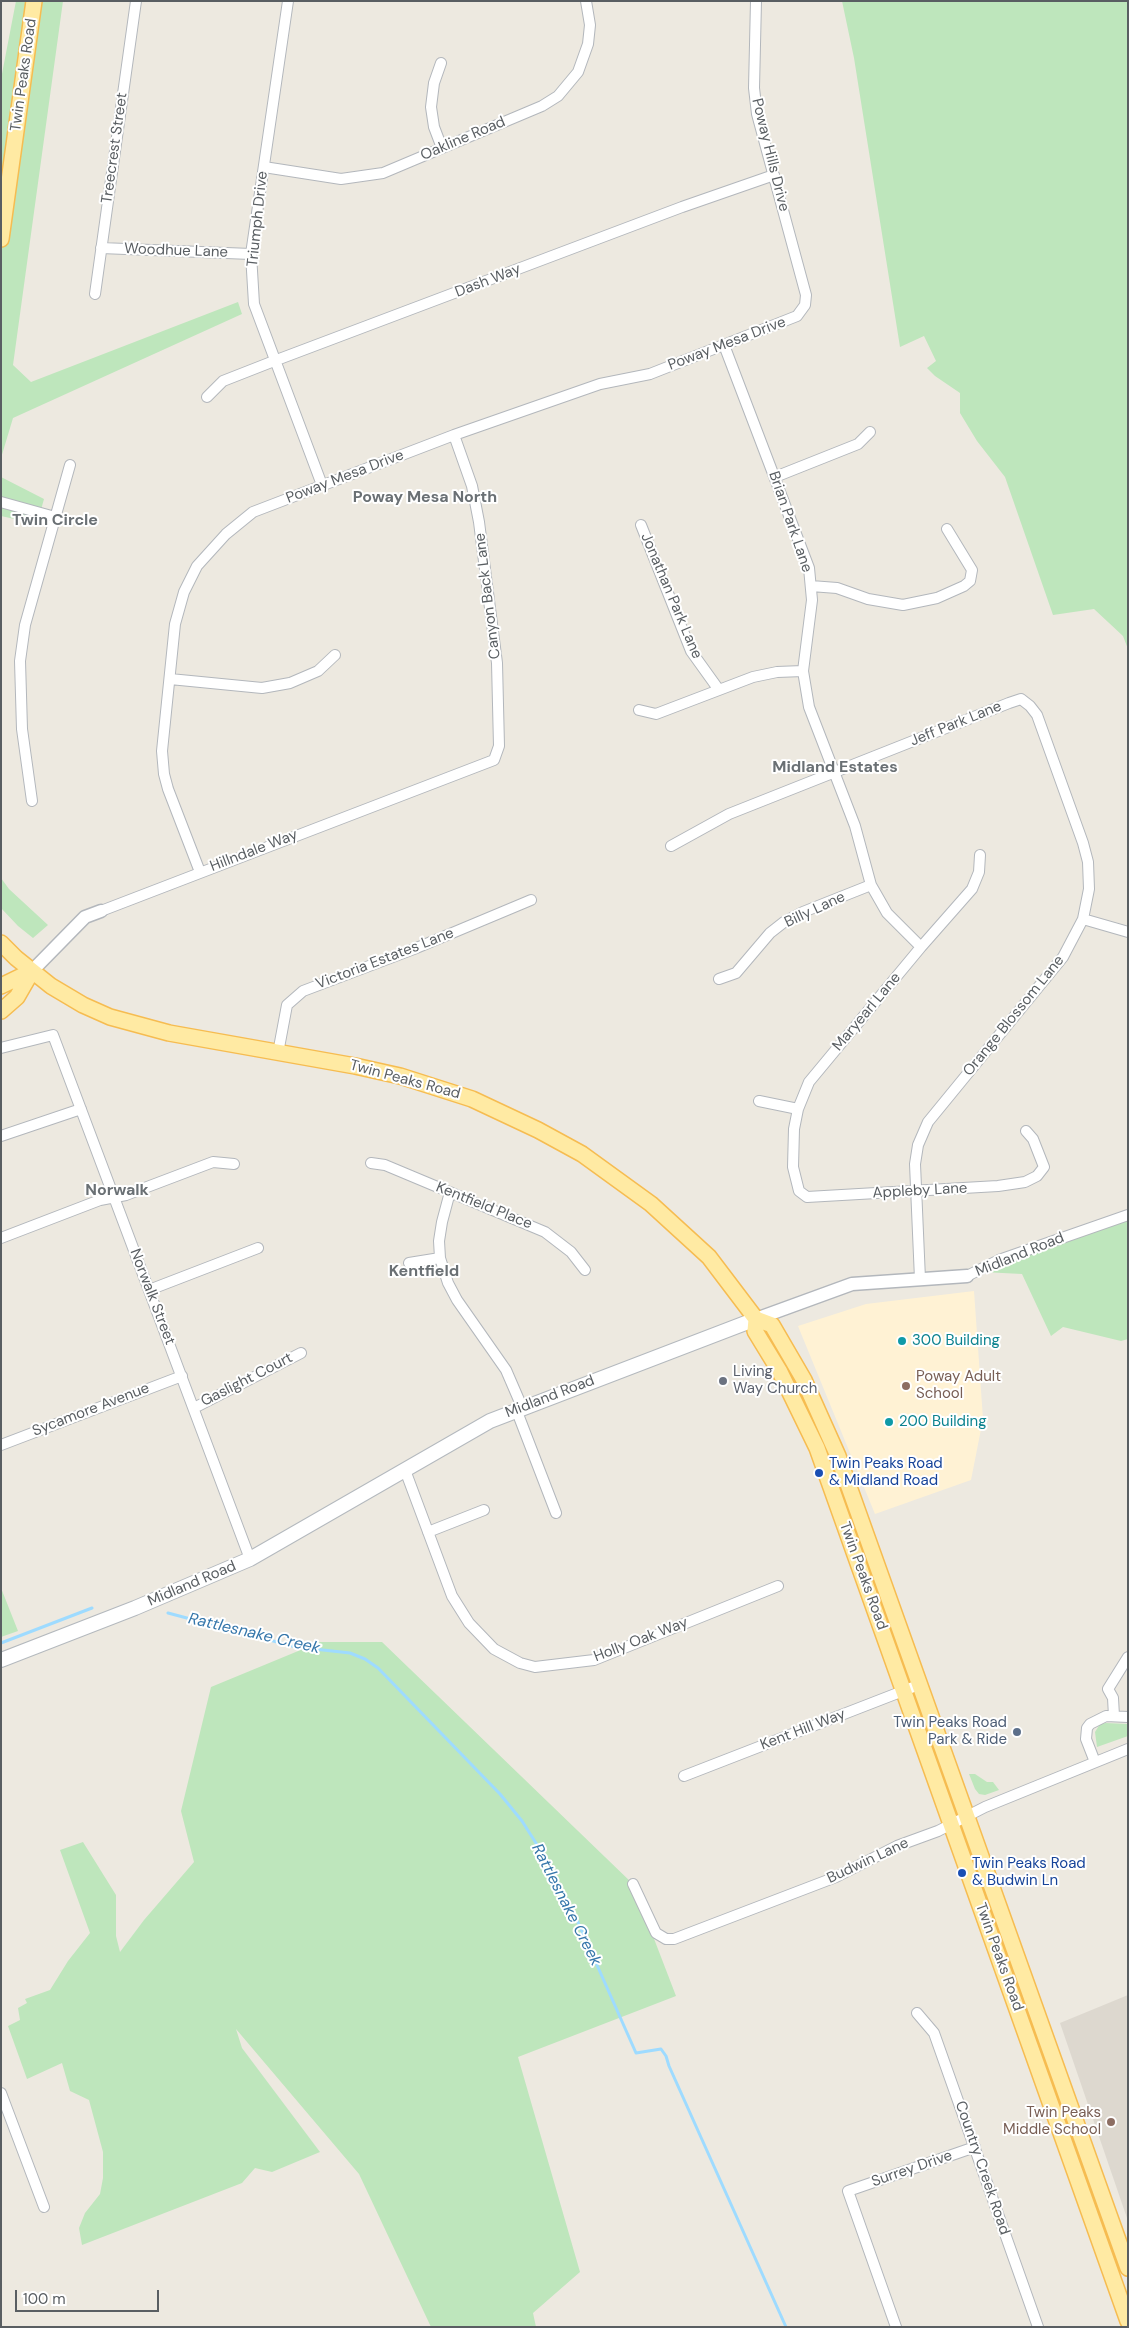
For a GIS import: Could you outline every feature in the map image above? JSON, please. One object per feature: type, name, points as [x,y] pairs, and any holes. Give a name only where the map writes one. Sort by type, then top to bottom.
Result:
[{"type":"main road","name":"Twin Peaks Road","points":[[1,239],[34,1]]},
{"type":"main road","name":"Twin Peaks Road","points":[[1,943],[32,972],[83,1005],[110,1017],[169,1033],[355,1066],[400,1076],[472,1099],[538,1130],[582,1154],[621,1181],[680,1229],[709,1257],[756,1319],[774,1327],[822,1417],[921,1684],[1128,2268]]},
{"type":"main road","points":[[1,986],[32,972]]},
{"type":"main road","points":[[1,1011],[17,997],[32,972]]},
{"type":"main road","name":"Twin Peaks Road","points":[[756,1319],[755,1331],[780,1372],[817,1448],[1128,2320]]},
{"type":"main road","name":"Midland Road","points":[[1,1660],[135,1608],[250,1559],[484,1424],[519,1408],[756,1319]]},
{"type":"street","name":"Treecrest Street","points":[[96,294],[136,1]]},
{"type":"street","name":"Triumph Drive","points":[[288,1],[251,254],[254,304],[322,485]]},
{"type":"street","name":"Oakline Road","points":[[264,167],[341,179],[383,173],[542,106],[558,96],[578,72],[588,44],[590,25],[586,1]]},
{"type":"street","name":"Poway Hills Drive","points":[[756,1],[754,88],[757,114],[806,295],[805,306]]},
{"type":"street","points":[[441,63],[434,83],[431,107],[434,127],[442,148]]},
{"type":"street","name":"Dash Way","points":[[207,397],[223,381],[774,174]]},
{"type":"street","name":"Woodhue Lane","points":[[101,248],[251,254]]},
{"type":"street","name":"Poway Mesa Drive","points":[[200,872],[164,774],[162,751],[175,624],[184,592],[197,566],[226,534],[253,512],[454,435],[600,384],[650,374],[796,316],[805,306]]},
{"type":"street","name":"Brian Park Lane","points":[[724,345],[809,568],[812,600],[803,671],[809,707],[855,826],[871,885],[887,913],[921,947]]},
{"type":"street","points":[[775,477],[858,444],[870,432]]},
{"type":"street","name":"Canyon Back Lane","points":[[454,435],[472,486],[481,531],[497,664],[499,746],[494,760]]},
{"type":"street","points":[[32,801],[22,729],[20,661],[25,624],[70,465]]},
{"type":"street","points":[[1,502],[55,517]]},
{"type":"street","name":"Jonathan Park Lane","points":[[641,525],[691,650],[719,690]]},
{"type":"street","points":[[811,586],[837,588],[868,599],[904,605],[937,598],[964,586],[970,580],[972,570],[947,529]]},
{"type":"street","points":[[170,679],[262,688],[290,683],[318,671],[335,655]]},
{"type":"street","points":[[639,710],[656,714],[753,677],[777,672],[803,671]]},
{"type":"street","name":"Jeff Park Lane","points":[[671,846],[729,814],[1021,699]]},
{"type":"street","name":"Orange Blossom Lane","points":[[920,1279],[915,1164],[918,1145],[928,1122],[1063,957],[1083,919],[1089,889],[1088,862],[1083,843],[1037,715],[1021,699]]},
{"type":"street","name":"Hillndale Way","points":[[32,972],[84,917],[494,760]]},
{"type":"street","name":"Maryearl Lane","points":[[797,1185],[793,1158],[794,1129],[798,1110],[809,1082],[921,947],[972,889],[979,872],[980,855]]},
{"type":"street","name":"Billy Lane","points":[[719,979],[736,973],[770,933],[784,922],[803,912],[871,885]]},
{"type":"street","name":"Victoria Estates Lane","points":[[278,1053],[287,1005],[303,990],[414,949],[531,900]]},
{"type":"street","points":[[1083,919],[1128,932]]},
{"type":"street","name":"Norwalk Street","points":[[1,1048],[53,1035],[250,1559]]},
{"type":"street","points":[[759,1101],[798,1110]]},
{"type":"street","points":[[1,1136],[81,1109]]},
{"type":"street","name":"Appleby Lane","points":[[797,1185],[799,1191],[807,1197],[916,1192],[998,1186],[1025,1182],[1037,1176],[1044,1167],[1033,1139],[1026,1131]]},
{"type":"street","points":[[1,1238],[100,1200],[126,1196],[213,1162],[234,1164]]},
{"type":"street","name":"Kentfield Place","points":[[371,1163],[385,1165],[545,1232],[572,1252],[584,1270]]},
{"type":"street","points":[[450,1192],[442,1222],[440,1258],[448,1282],[457,1300],[506,1370],[556,1513]]},
{"type":"street","name":"Midland Road","points":[[756,1319],[852,1284],[967,1276],[999,1260],[1128,1215]]},
{"type":"street","points":[[149,1290],[258,1248]]},
{"type":"street","points":[[409,1262],[440,1258]]},
{"type":"street","name":"Gaslight Court","points":[[194,1408],[301,1353]]},
{"type":"street","name":"Sycamore Avenue","points":[[1,1445],[182,1376]]},
{"type":"street","name":"Holly Oak Way","points":[[405,1470],[452,1596],[469,1623],[494,1649],[520,1663],[535,1667],[594,1660],[778,1586]]},
{"type":"street","points":[[428,1532],[484,1510]]},
{"type":"street","points":[[1114,1716],[1113,1698],[1108,1689],[1128,1657]]},
{"type":"street","name":"Kent Hill Way","points":[[684,1776],[921,1684]]},
{"type":"street","points":[[1096,1762],[1086,1738],[1087,1728],[1100,1718],[1128,1716]]},
{"type":"street","name":"Budwin Lane","points":[[633,1884],[656,1933],[666,1939],[674,1939],[836,1877],[897,1846],[938,1831],[968,1815],[1128,1749]]},
{"type":"street","name":"Country Creek Road","points":[[917,2013],[934,2033],[1038,2327]]},
{"type":"street","points":[[1,2093],[44,2208]]},
{"type":"street","name":"Surrey Drive","points":[[896,2327],[848,2191],[975,2147]]},
{"type":"shaded area","points":[[974,1291],[983,1419],[971,1480],[875,1514],[798,1326],[866,1304]]},
{"type":"shaded area","name":"Twin Peaks Middle School","points":[[1128,1995],[1128,2221],[1060,2023]]},
{"type":"green space","points":[[16,1],[63,1],[13,365],[31,382],[238,302],[242,314],[13,418],[1,458],[1,79]]},
{"type":"green space","points":[[842,1],[1128,1],[1128,649],[1123,636],[1094,609],[1053,615],[1005,477],[977,441],[960,413],[960,393],[935,376],[927,368],[936,361],[924,336],[900,347],[854,58]]},
{"type":"green space","points":[[1,477],[44,499],[37,524],[1,516]]},
{"type":"green space","points":[[1,878],[9,889],[48,925],[33,938],[18,926],[1,908]]},
{"type":"green space","points":[[1128,1214],[1128,1339],[1121,1341],[1063,1327],[1051,1336],[1022,1274],[983,1272]]},
{"type":"green space","points":[[1,1588],[18,1631],[1,1637]]},
{"type":"green space","points":[[320,1642],[382,1642],[633,1884],[676,1996],[518,2057],[580,2272],[533,2313],[536,2327],[431,2327],[359,2174],[236,2029],[242,2048],[320,2152],[272,2172],[255,2168],[242,2183],[82,2245],[79,2228],[85,2213],[100,2194],[103,2178],[103,2152],[89,2100],[70,2091],[62,2063],[27,2079],[8,2026],[20,2020],[18,2008],[27,2003],[25,1999],[50,1990],[68,1961],[90,1933],[60,1850],[83,1842],[116,1895],[116,1936],[120,1952],[144,1920],[194,1862],[181,1811],[211,1687]]},
{"type":"green space","points":[[1100,1724],[1128,1724],[1128,1736],[1097,1747],[1095,1732]]},
{"type":"green space","points":[[969,1774],[975,1774],[987,1782],[993,1782],[999,1790],[985,1795],[979,1794]]},
{"type":"waterway","name":"Rattlesnake Creek","points":[[1,1643],[92,1608]]},
{"type":"waterway","name":"Rattlesnake Creek","points":[[168,1613],[296,1647],[350,1653],[365,1659],[378,1668],[500,1794],[522,1821],[541,1851],[573,1911],[636,2053],[661,2049],[666,2056],[786,2327]]},
{"type":"place","name":"300 Building","points":[[902,1341]]},
{"type":"place","name":"Living Way Church","points":[[723,1381]]},
{"type":"place","name":"Poway Adult School","points":[[906,1386]]},
{"type":"place","name":"200 Building","points":[[889,1422]]},
{"type":"place","name":"Twin Peaks Road & Midland Road","points":[[819,1473]]},
{"type":"place","name":"Twin Peaks Road Park & Ride","points":[[1017,1732]]},
{"type":"place","name":"Twin Peaks Road & Budwin Ln","points":[[962,1873]]},
{"type":"place","name":"Twin Peaks Middle School","points":[[1111,2122]]},
{"type":"district","name":"Poway Mesa North","points":[[425,498]]},
{"type":"district","name":"Twin Circle","points":[[55,521]]},
{"type":"district","name":"Midland Estates","points":[[835,768]]},
{"type":"district","name":"Norwalk","points":[[117,1191]]},
{"type":"district","name":"Kentfield","points":[[424,1272]]}]
